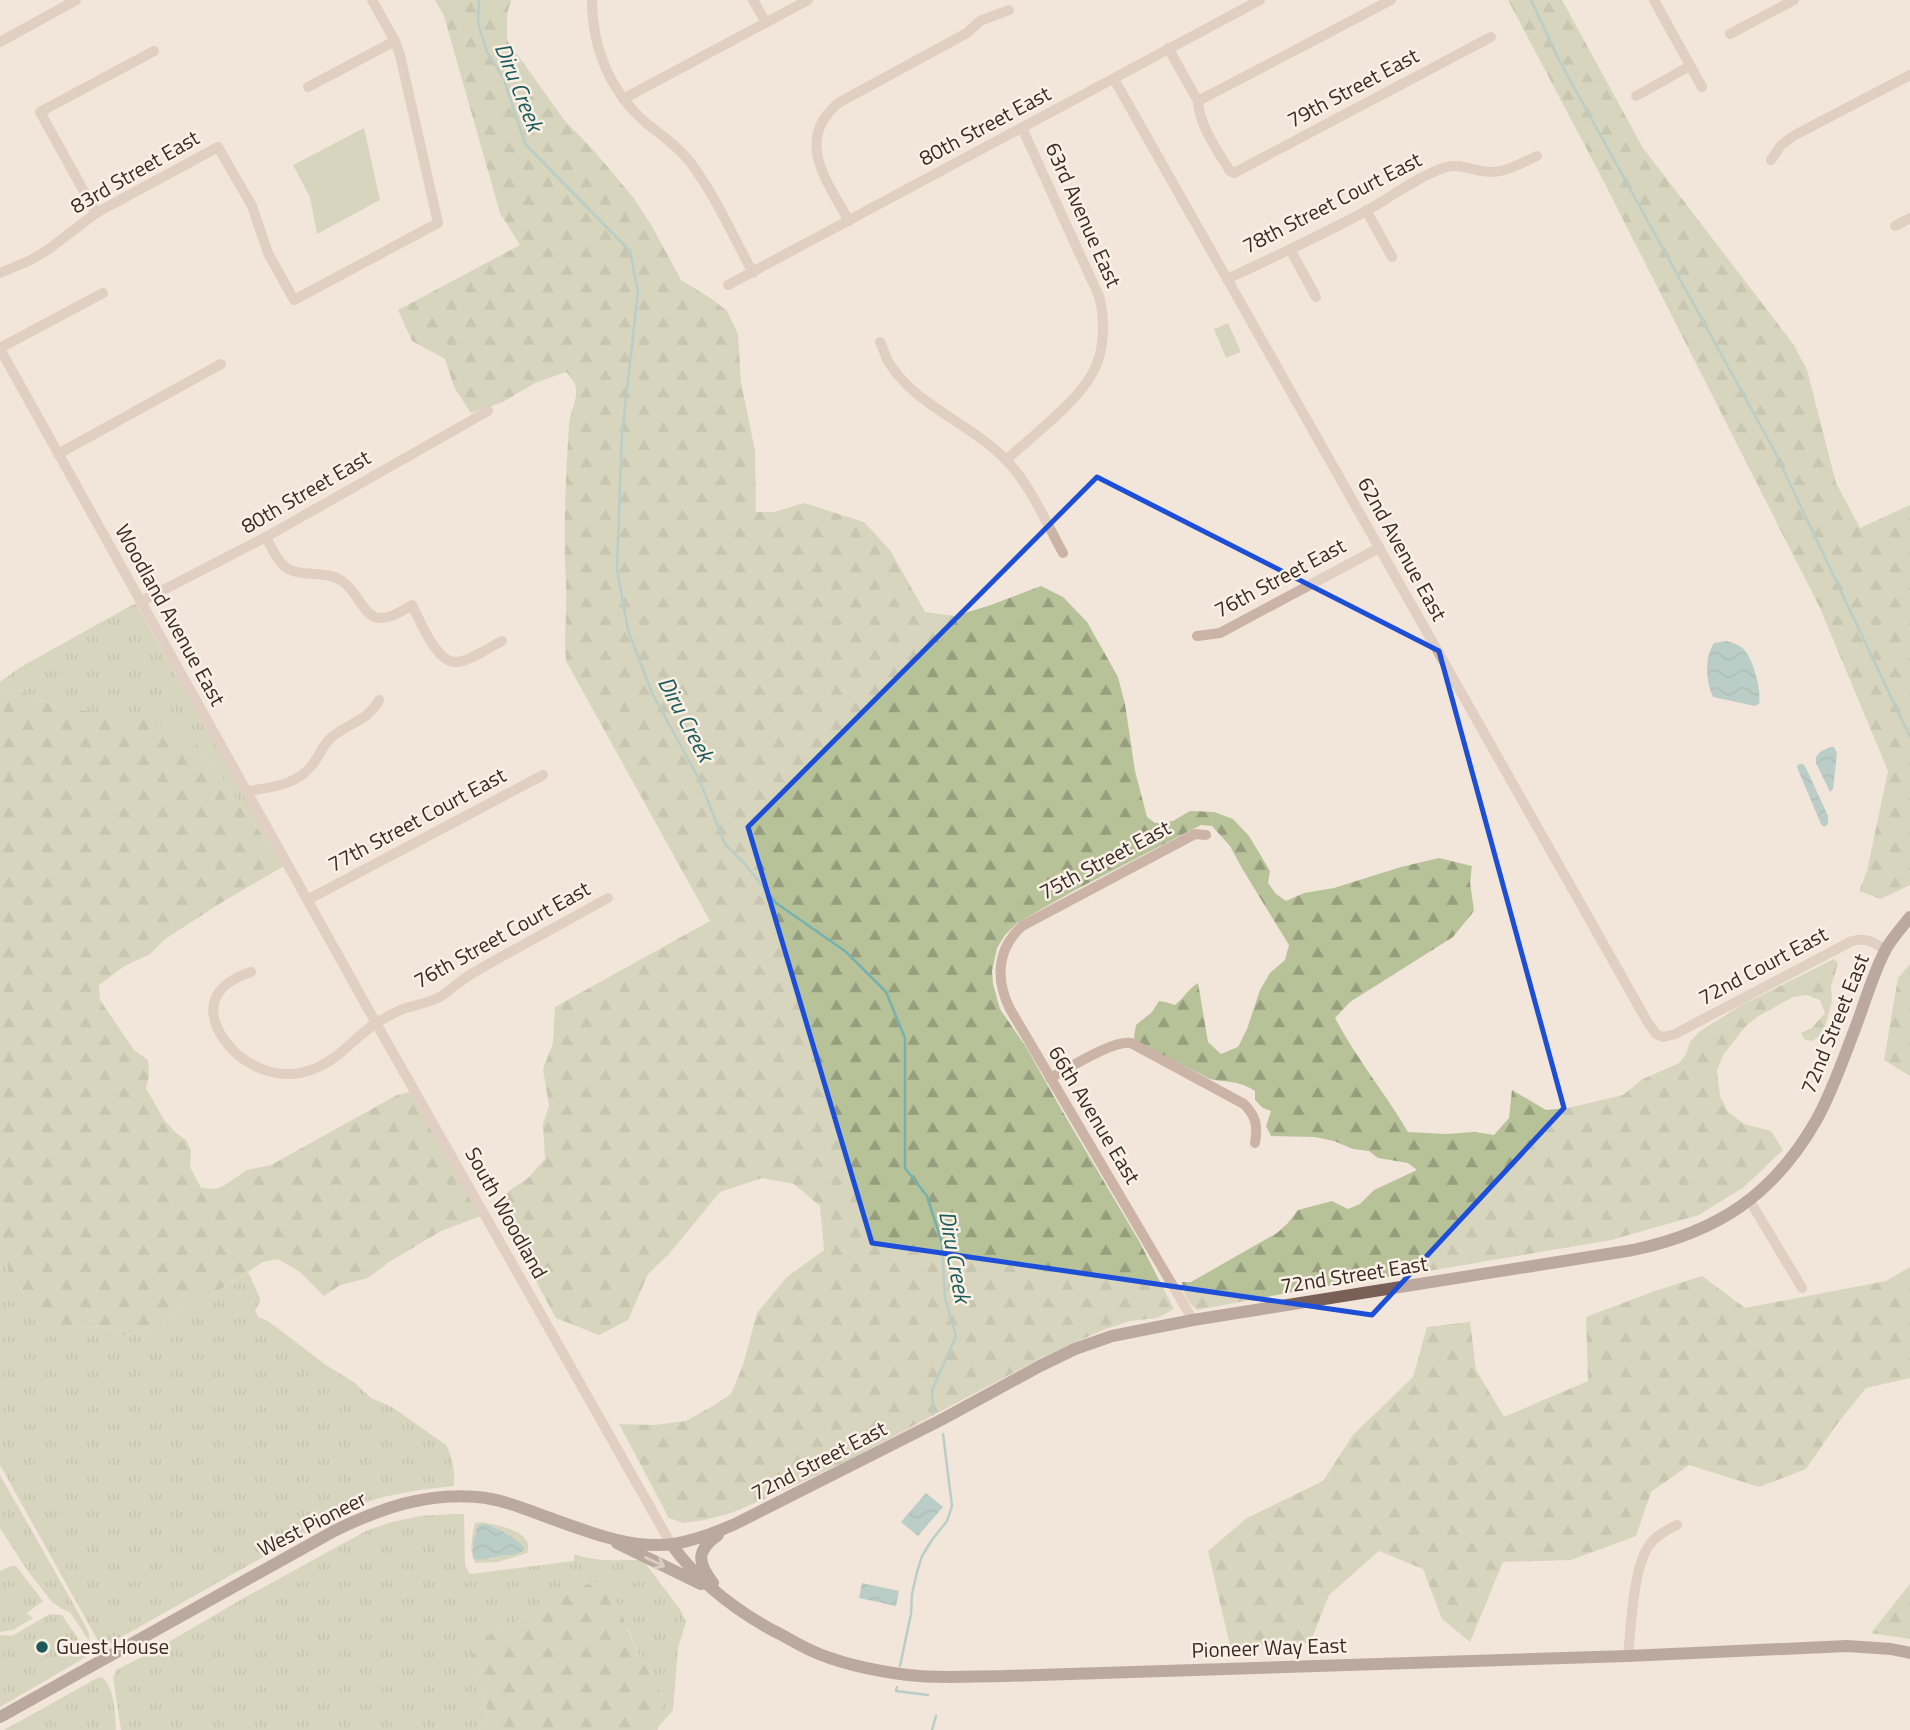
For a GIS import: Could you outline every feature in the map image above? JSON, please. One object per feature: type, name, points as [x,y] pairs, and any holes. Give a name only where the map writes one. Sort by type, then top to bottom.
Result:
[{"type":"main road","name":"72nd Street East","points":[[671,1544],[701,1538],[735,1524],[1075,1349],[1112,1336],[1193,1320],[1644,1248],[1686,1236],[1728,1216],[1750,1201],[1775,1177],[1790,1160],[1818,1117],[1885,950],[1910,917]]},
{"type":"main road","name":"West Pioneer","points":[[0,1717],[305,1547],[380,1510],[432,1498],[480,1497],[501,1501],[601,1535],[626,1541],[671,1544]]},
{"type":"main road","points":[[729,1603],[705,1572],[701,1558],[706,1544],[735,1524]]},
{"type":"main road","points":[[601,1535],[710,1588]]},
{"type":"main road","name":"Pioneer Way East","points":[[671,1544],[685,1563],[710,1588],[761,1624],[812,1651],[860,1666],[912,1676],[1005,1676],[1628,1656],[1847,1646],[1910,1653]]},
{"type":"street","points":[[0,42],[53,5],[76,0]]},
{"type":"street","points":[[309,87],[395,41],[372,0]]},
{"type":"street","points":[[592,0],[598,50],[610,78],[623,99],[640,117],[688,158],[753,273]]},
{"type":"street","points":[[753,0],[766,23]]},
{"type":"street","points":[[623,99],[808,0]]},
{"type":"street","name":"80th Street East","points":[[728,285],[1260,0]]},
{"type":"street","points":[[1168,48],[1198,101],[1391,0]]},
{"type":"street","points":[[1654,0],[1702,86]]},
{"type":"street","points":[[1730,34],[1794,0]]},
{"type":"street","points":[[849,221],[821,170],[817,157],[816,139],[827,114],[840,102],[959,37],[987,17],[1009,10]]},
{"type":"street","name":"79th Street East","points":[[1198,101],[1203,123],[1230,171],[1234,173],[1491,37]]},
{"type":"street","name":"83rd Street East","points":[[0,273],[50,249],[96,213],[218,146],[252,206],[268,253],[294,300],[438,223],[395,41]]},
{"type":"street","points":[[96,213],[40,113],[154,51]]},
{"type":"street","points":[[1636,96],[1689,66]]},
{"type":"street","points":[[1771,160],[1794,135],[1910,75]]},
{"type":"street","name":"62nd Avenue East","points":[[1114,79],[1647,1021],[1659,1036]]},
{"type":"street","name":"63rd Avenue East","points":[[1006,460],[1091,377],[1101,350],[1103,322],[1099,296],[1022,128]]},
{"type":"street","name":"78th Street Court East","points":[[1227,279],[1367,210],[1446,167],[1496,172],[1537,156]]},
{"type":"street","points":[[1367,210],[1392,257]]},
{"type":"street","points":[[1895,226],[1910,218]]},
{"type":"street","points":[[1290,249],[1316,297]]},
{"type":"street","points":[[0,348],[103,293]]},
{"type":"street","points":[[880,342],[887,360],[910,388],[982,437],[1006,460],[1032,497],[1063,553]]},
{"type":"street","name":"Woodland Avenue East","points":[[0,348],[140,602],[309,899]]},
{"type":"street","points":[[58,454],[221,364]]},
{"type":"street","name":"80th Street East","points":[[140,602],[266,537],[488,411]]},
{"type":"street","points":[[266,537],[279,561],[286,567],[294,571],[340,579],[374,617],[393,615],[412,605],[436,650],[446,661],[461,661],[502,641]]},
{"type":"street","name":"76th Street East","points":[[1197,636],[1220,633],[1379,548]]},
{"type":"street","points":[[248,791],[278,786],[299,778],[310,768],[329,740],[366,718],[379,700]]},
{"type":"street","name":"77th Street Court East","points":[[309,899],[543,775]]},
{"type":"street","name":"75th Street East","points":[[1022,926],[1195,834],[1206,835]]},
{"type":"street","name":"76th Street Court East","points":[[251,972],[223,988],[214,1001],[218,1029],[230,1048],[259,1069],[271,1073],[297,1073],[318,1067],[346,1049],[376,1023],[402,1009],[437,999],[471,974],[608,898]]},
{"type":"street","name":"South Woodland","points":[[309,899],[376,1023],[671,1544]]},
{"type":"street","name":"66th Avenue East","points":[[1022,926],[1003,953],[1000,977],[1003,993],[1050,1079],[1193,1320]]},
{"type":"street","name":"72nd Court East","points":[[1659,1036],[1675,1034],[1852,941],[1866,939],[1885,950]]},
{"type":"street","points":[[1050,1079],[1109,1047],[1131,1043],[1244,1104],[1251,1111],[1257,1125],[1255,1143]]},
{"type":"street","points":[[1750,1201],[1802,1288]]},
{"type":"street","points":[[1628,1656],[1636,1584],[1643,1555],[1657,1536],[1676,1524]]},
{"type":"highlighted area","points":[[1097,477],[1439,651],[1564,1108],[1372,1315],[872,1243],[748,827]]},
{"type":"green space","points":[[435,0],[511,0],[507,14],[507,40],[565,121],[633,197],[681,280],[727,311],[738,334],[741,382],[755,451],[756,512],[774,512],[804,503],[864,522],[890,550],[925,612],[955,616],[1041,586],[1063,597],[1087,622],[1118,677],[1135,771],[1147,817],[1155,823],[1173,821],[1190,811],[1214,812],[1233,819],[1249,836],[1270,871],[1268,883],[1276,894],[1286,901],[1304,893],[1334,888],[1439,858],[1472,866],[1470,882],[1474,911],[1453,937],[1350,1002],[1335,1018],[1408,1132],[1475,1132],[1494,1135],[1509,1118],[1512,1090],[1546,1110],[1568,1108],[1623,1095],[1643,1079],[1679,1063],[1690,1042],[1699,1032],[1740,1006],[1834,959],[1838,963],[1831,987],[1832,1001],[1820,1036],[1812,1041],[1805,1040],[1801,1033],[1812,1028],[1825,1013],[1820,1000],[1807,995],[1793,997],[1757,1017],[1745,1027],[1723,1055],[1717,1071],[1720,1096],[1728,1112],[1744,1124],[1771,1131],[1783,1150],[1744,1187],[1699,1215],[1611,1240],[1314,1288],[1197,1310],[1187,1298],[1182,1282],[1191,1282],[1277,1233],[1298,1210],[1332,1201],[1348,1209],[1360,1204],[1374,1190],[1417,1170],[1408,1163],[1378,1158],[1369,1151],[1353,1149],[1334,1141],[1315,1137],[1271,1136],[1266,1126],[1271,1111],[1255,1100],[1255,1091],[1238,1083],[1210,1079],[1135,1041],[1136,1025],[1152,1012],[1159,1001],[1175,1005],[1198,983],[1208,1042],[1221,1054],[1238,1047],[1260,990],[1270,973],[1285,960],[1289,945],[1230,846],[1212,826],[1201,825],[1017,923],[997,948],[992,971],[1000,1009],[1026,1047],[1139,1241],[1174,1309],[1157,1318],[1130,1321],[1103,1330],[1043,1357],[849,1460],[731,1513],[684,1523],[669,1518],[619,1424],[654,1425],[686,1421],[731,1394],[743,1365],[757,1313],[787,1277],[824,1250],[820,1206],[794,1184],[762,1178],[720,1192],[668,1255],[648,1274],[628,1320],[599,1335],[556,1318],[495,1206],[509,1191],[528,1178],[545,1159],[543,1124],[549,1106],[543,1069],[553,1043],[555,1007],[710,921],[566,661],[566,493],[569,426],[576,397],[572,379],[566,372],[535,383],[503,402],[471,413],[454,387],[445,359],[412,341],[398,310],[520,245],[500,213],[444,16]]},
{"type":"green space","points":[[1508,0],[1562,0],[1643,148],[1794,345],[1807,370],[1836,483],[1860,528],[1910,505],[1910,885],[1881,899],[1859,891],[1867,871],[1888,771],[1820,608],[1603,180]]},
{"type":"green space","points":[[364,128],[380,200],[317,234],[310,197],[293,165]]},
{"type":"green space","points":[[1228,323],[1241,352],[1226,358],[1214,329]]},
{"type":"green space","points":[[134,604],[284,866],[197,744],[57,707],[20,691],[0,696],[0,682],[19,668]]},
{"type":"green space","points":[[20,691],[57,707],[134,717],[173,730],[197,744],[284,866],[219,904],[164,940],[149,955],[126,965],[99,985],[100,1000],[134,1050],[148,1060],[149,1076],[146,1088],[164,1120],[186,1140],[191,1150],[190,1167],[201,1188],[216,1189],[247,1170],[271,1165],[397,1095],[410,1092],[481,1216],[441,1231],[368,1278],[340,1285],[324,1296],[300,1272],[278,1259],[263,1262],[207,1298],[190,1300],[149,1332],[123,1335],[103,1327],[81,1326],[64,1329],[48,1325],[11,1276],[0,1232],[0,696]]},
{"type":"green space","points":[[1910,964],[1910,1076],[1884,1060],[1898,978]]},
{"type":"green space","points":[[2,1231],[4,1249],[13,1277],[28,1299],[64,1329],[81,1326],[103,1327],[123,1335],[149,1332],[190,1300],[207,1298],[248,1272],[260,1298],[255,1310],[258,1317],[268,1321],[326,1365],[355,1383],[371,1398],[392,1407],[446,1445],[453,1465],[454,1486],[419,1490],[361,1504],[102,1648],[0,1465]]},
{"type":"green space","points":[[1910,1267],[1910,1378],[1866,1388],[1806,1469],[1759,1487],[1689,1465],[1651,1492],[1636,1536],[1571,1560],[1503,1562],[1470,1642],[1442,1619],[1423,1569],[1379,1551],[1329,1595],[1310,1643],[1230,1646],[1208,1551],[1247,1518],[1323,1481],[1353,1435],[1413,1377],[1427,1327],[1470,1322],[1476,1370],[1504,1417],[1588,1381],[1586,1317],[1655,1291],[1702,1276],[1745,1308],[1886,1281]]},
{"type":"green space","points":[[0,1475],[74,1605],[89,1633],[89,1641],[70,1612],[52,1602],[0,1528]]},
{"type":"green space","points":[[464,1514],[465,1565],[470,1574],[574,1561],[574,1554],[599,1559],[643,1560],[681,1611],[686,1622],[678,1648],[673,1710],[658,1727],[661,1697],[659,1687],[640,1659],[629,1630],[592,1583],[486,1637],[470,1657],[472,1671],[487,1708],[487,1715],[479,1730],[121,1730],[113,1678],[116,1670],[366,1531],[420,1516]]},
{"type":"green space","points":[[475,1523],[496,1525],[521,1534],[528,1545],[527,1553],[498,1562],[475,1563],[473,1558],[472,1538]],"holes":[[[493,1526],[524,1546],[520,1553],[491,1559],[473,1555],[475,1532]]]},
{"type":"green space","points":[[16,1566],[43,1601],[28,1612],[33,1618],[13,1630],[0,1632],[0,1571]]},
{"type":"green space","points":[[592,1582],[605,1582],[618,1605],[640,1659],[659,1687],[661,1697],[658,1727],[653,1730],[479,1730],[487,1715],[487,1708],[472,1671],[470,1657],[486,1637]]},
{"type":"green space","points":[[1910,1584],[1910,1639],[1871,1633]]},
{"type":"green space","points":[[54,1614],[62,1615],[87,1652],[86,1657],[0,1707],[0,1635],[12,1636]]},
{"type":"green space","points":[[99,1677],[107,1683],[112,1696],[116,1730],[4,1730]]},
{"type":"water","points":[[1726,641],[1741,647],[1749,658],[1759,691],[1759,704],[1755,706],[1713,697],[1707,662],[1714,643]]},
{"type":"water","points":[[1834,747],[1837,753],[1833,789],[1830,792],[1816,763],[1816,757]]},
{"type":"water","points":[[1799,764],[1806,768],[1828,816],[1828,824],[1824,827],[1797,767]]},
{"type":"water","points":[[926,1493],[943,1507],[918,1536],[901,1522]]},
{"type":"water","points":[[486,1524],[524,1546],[524,1550],[514,1554],[474,1559],[476,1533],[479,1525]]},
{"type":"water","points":[[862,1583],[899,1591],[896,1606],[859,1598]]},
{"type":"waterway","name":"Diru Creek","points":[[479,0],[478,23],[487,52],[504,79],[525,144],[630,251],[638,292],[622,434],[617,569],[628,630],[652,693],[699,779],[725,844],[776,903],[845,951],[886,992],[905,1038],[905,1168],[927,1196],[942,1243],[945,1298],[956,1336],[932,1390],[933,1414]]},
{"type":"waterway","points":[[1531,0],[1559,60],[1774,450],[1910,737]]},
{"type":"waterway","name":"Diru Creek","points":[[900,1666],[911,1614],[912,1594],[922,1556],[947,1521],[952,1506],[943,1434]]},
{"type":"waterway","name":"Diru Creek","points":[[897,1687],[896,1691],[928,1695]]},
{"type":"waterway","name":"Diru Creek","points":[[932,1730],[936,1716]]},
{"type":"place","name":"Guest House","points":[[42,1647]]}]
